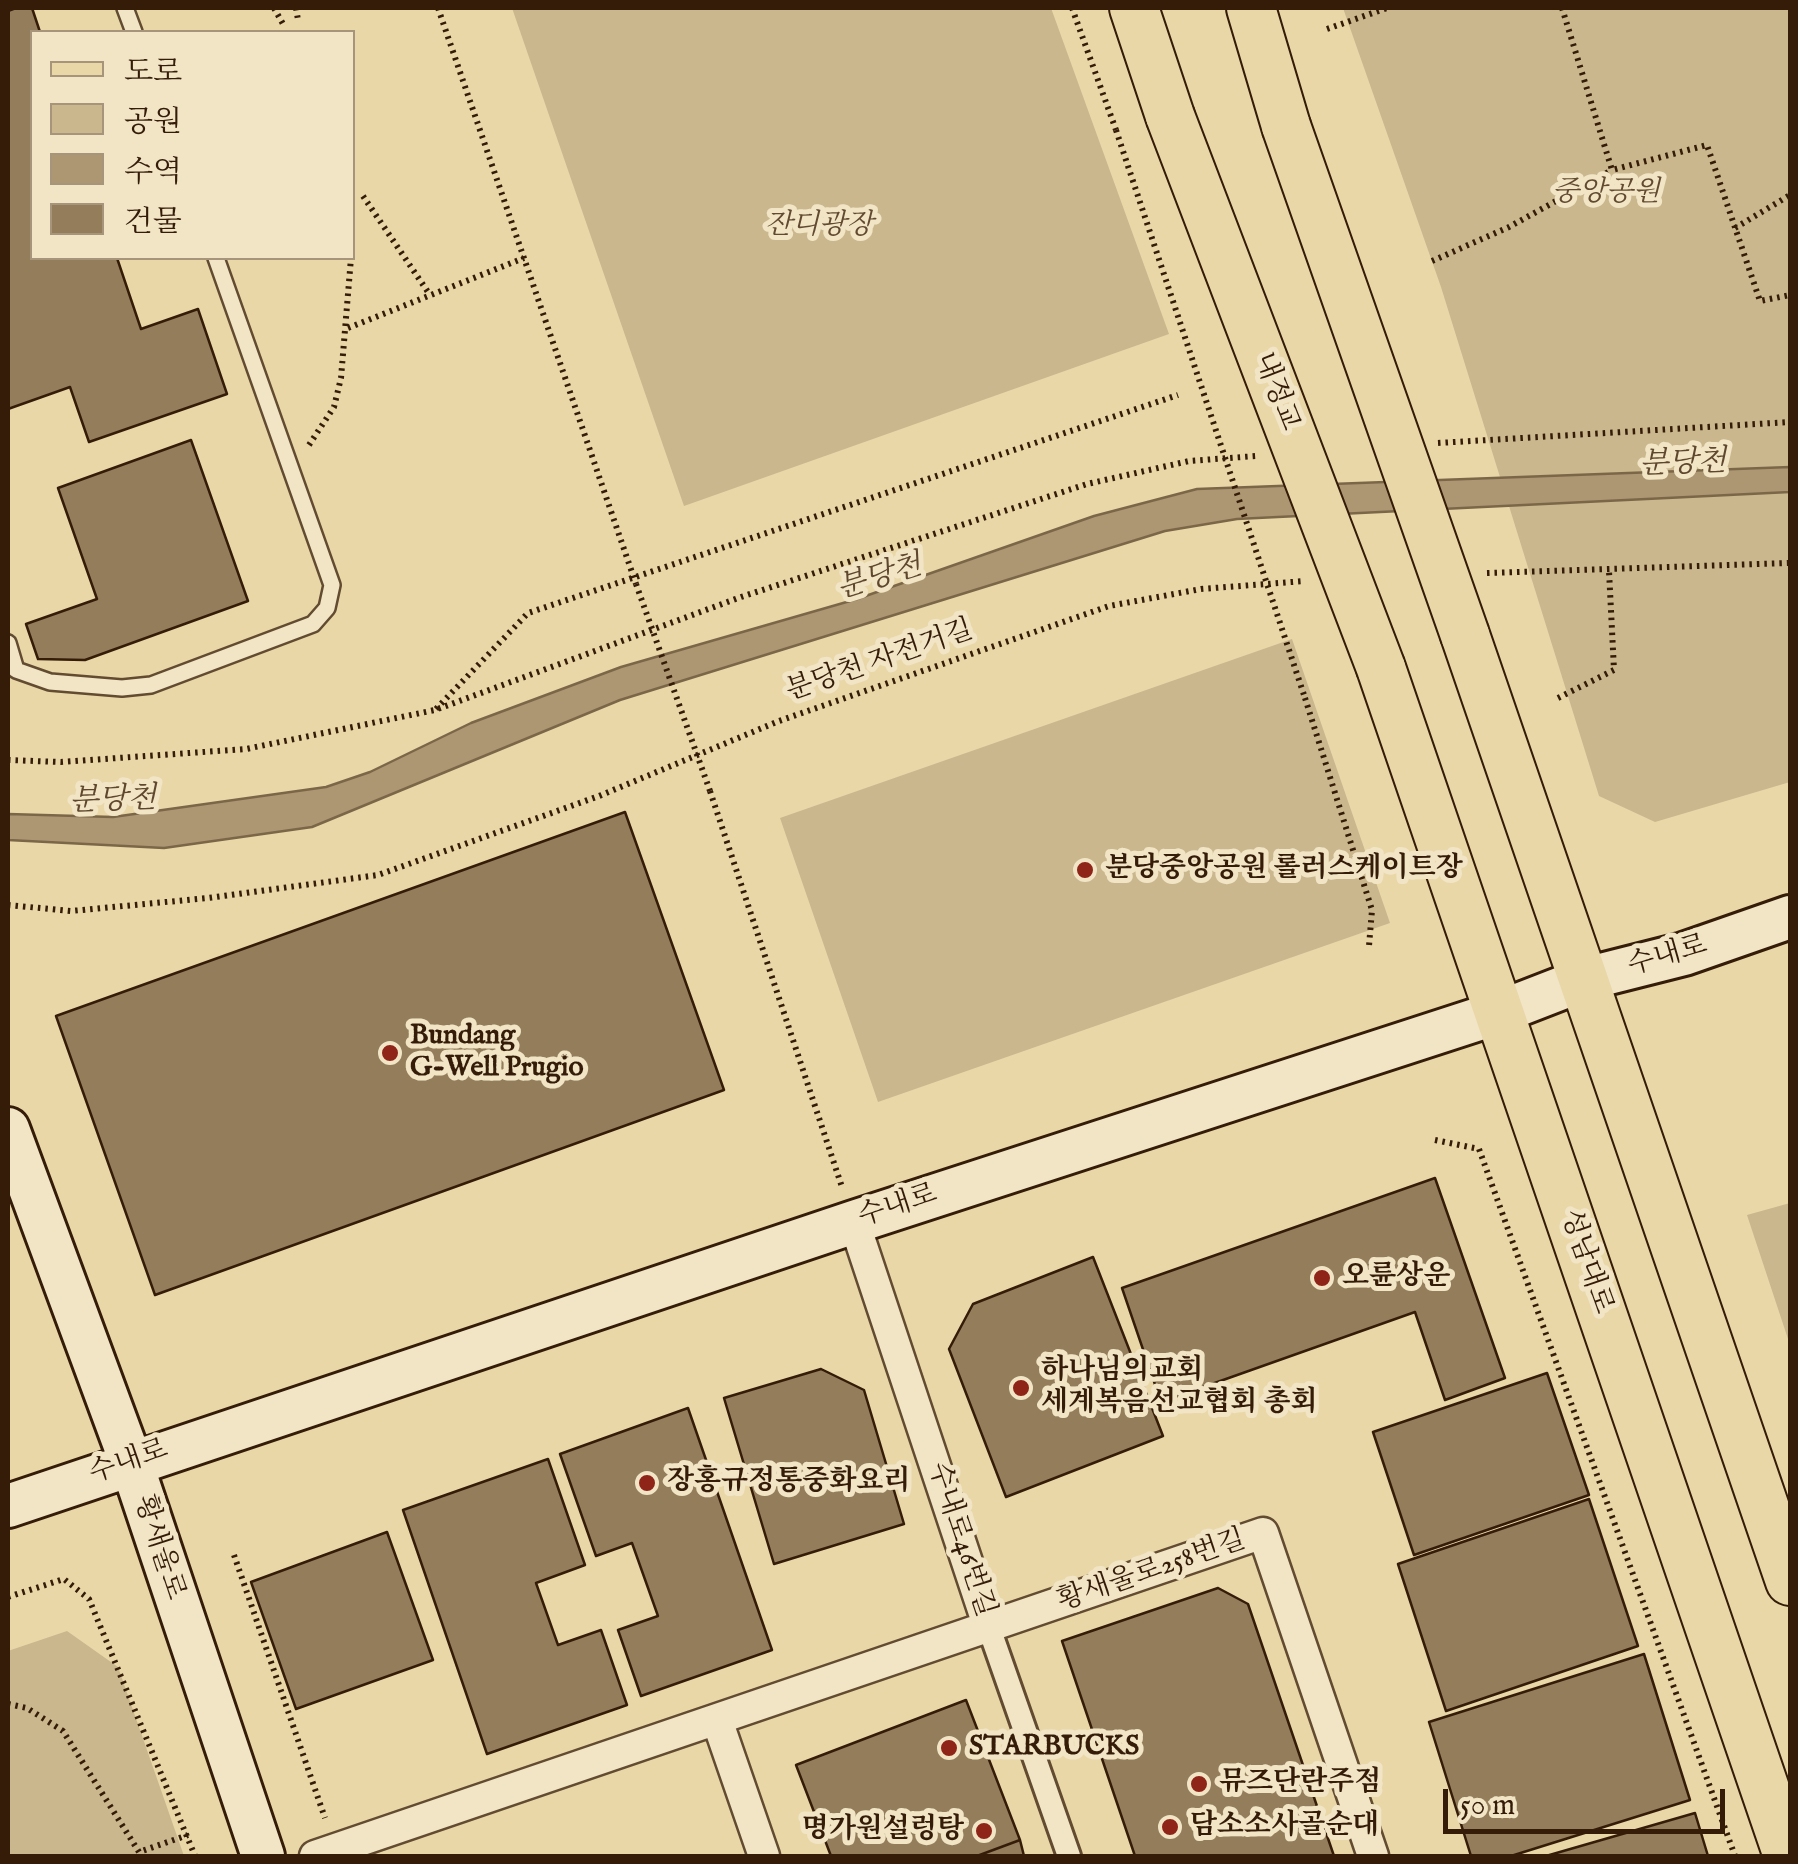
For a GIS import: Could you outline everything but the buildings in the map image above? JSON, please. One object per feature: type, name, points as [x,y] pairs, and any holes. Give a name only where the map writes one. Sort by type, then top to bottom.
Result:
[{"type":"main road","name":"내정교","points":[[1134,8],[1170,116],[1381,668]]},
{"type":"main road","points":[[1251,8],[1286,126],[1585,979],[1790,1581]]},
{"type":"main road","name":"성남대로","points":[[1381,668],[1788,1856]]},
{"type":"main road","name":"수내로","points":[[8,1506],[854,1222],[1500,1012],[1585,979],[1684,954],[1790,917]]},
{"type":"main road","name":"황새울로","points":[[8,1128],[131,1462],[263,1856]]},
{"type":"street","name":"수내로46번길","points":[[854,1222],[1069,1856]]},
{"type":"street","name":"황새울로258번길","points":[[326,1853],[1263,1533],[1373,1856]]},
{"type":"street","points":[[717,1720],[764,1856]]},
{"type":"lane","points":[[8,643],[16,670],[50,682],[122,688],[151,685],[312,624],[328,608],[332,585],[217,260]]},
{"type":"path","points":[[274,8],[283,24]]},
{"type":"path","points":[[296,8],[298,20]]},
{"type":"path","points":[[438,8],[710,791],[854,1222]]},
{"type":"path","points":[[1072,8],[1305,698],[1372,910],[1369,946]]},
{"type":"path","points":[[1327,28],[1387,8]]},
{"type":"path","points":[[1562,8],[1612,170]]},
{"type":"path","points":[[1432,261],[1509,227],[1612,170],[1707,145],[1760,301],[1790,294]]},
{"type":"path","points":[[1735,228],[1790,195]]},
{"type":"path","points":[[362,196],[430,295]]},
{"type":"path","points":[[348,328],[524,258]]},
{"type":"path","points":[[292,471],[334,408],[348,328],[351,260]]},
{"type":"path","points":[[435,710],[528,613],[1178,395]]},
{"type":"path","points":[[1474,574],[1790,564]]},
{"type":"path","points":[[1558,698],[1614,670],[1609,572]]},
{"type":"path","name":"분당천 자전거길","points":[[8,905],[71,911],[208,898],[378,874],[599,796],[779,721],[1109,606],[1201,589],[1318,580]]},
{"type":"path","points":[[8,760],[61,762],[246,749],[435,710],[742,597]]},
{"type":"path","points":[[1435,1140],[1479,1149],[1735,1856]]},
{"type":"path","points":[[234,1555],[326,1853]]},
{"type":"path","points":[[8,1597],[64,1579],[88,1599],[195,1856]]},
{"type":"path","points":[[8,1704],[27,1708],[63,1730],[139,1852],[188,1834]]},
{"type":"green space","name":"잔디광장","points":[[512,8],[1051,8],[1169,334],[684,506]]},
{"type":"green space","name":"중앙공원","points":[[1343,8],[1790,8],[1790,782],[1655,822],[1599,796],[1441,287]]},
{"type":"green space","name":"분당중앙공원 롤러스케이트장","points":[[1292,639],[1390,923],[878,1102],[780,818]]},
{"type":"green space","points":[[1790,1203],[1790,1345],[1747,1215]]},
{"type":"green space","points":[[67,1631],[118,1667],[184,1856],[8,1856],[8,1651]]},
{"type":"water","points":[[1790,467],[1790,492],[1237,519],[1165,531],[620,700],[312,827],[164,848],[8,840],[8,814],[113,817],[326,787],[370,772],[471,723],[621,667],[857,599],[1094,516],[1197,489]]},
{"type":"place","name":"분당중앙공원 롤러스케이트장","points":[[1085,870]]},
{"type":"place","name":"Bundang G-Well Prugio","points":[[390,1053]]},
{"type":"place","name":"오륜상운","points":[[1322,1278]]},
{"type":"place","name":"하나님의교회 세계복음선교협회 총회","points":[[1021,1388]]},
{"type":"place","name":"장홍규정통중화요리","points":[[647,1483]]},
{"type":"place","name":"STARBUCKS","points":[[949,1748]]},
{"type":"place","name":"뮤즈단란주점","points":[[1199,1784]]},
{"type":"place","name":"담소소사골순대","points":[[1170,1827]]},
{"type":"place","name":"명가원설렁탕","points":[[984,1831]]},
{"type":"water label","name":"분당천","points":[[1683,465]]},
{"type":"water label","name":"분당천","points":[[880,579]]},
{"type":"water label","name":"분당천","points":[[113,802]]}]
